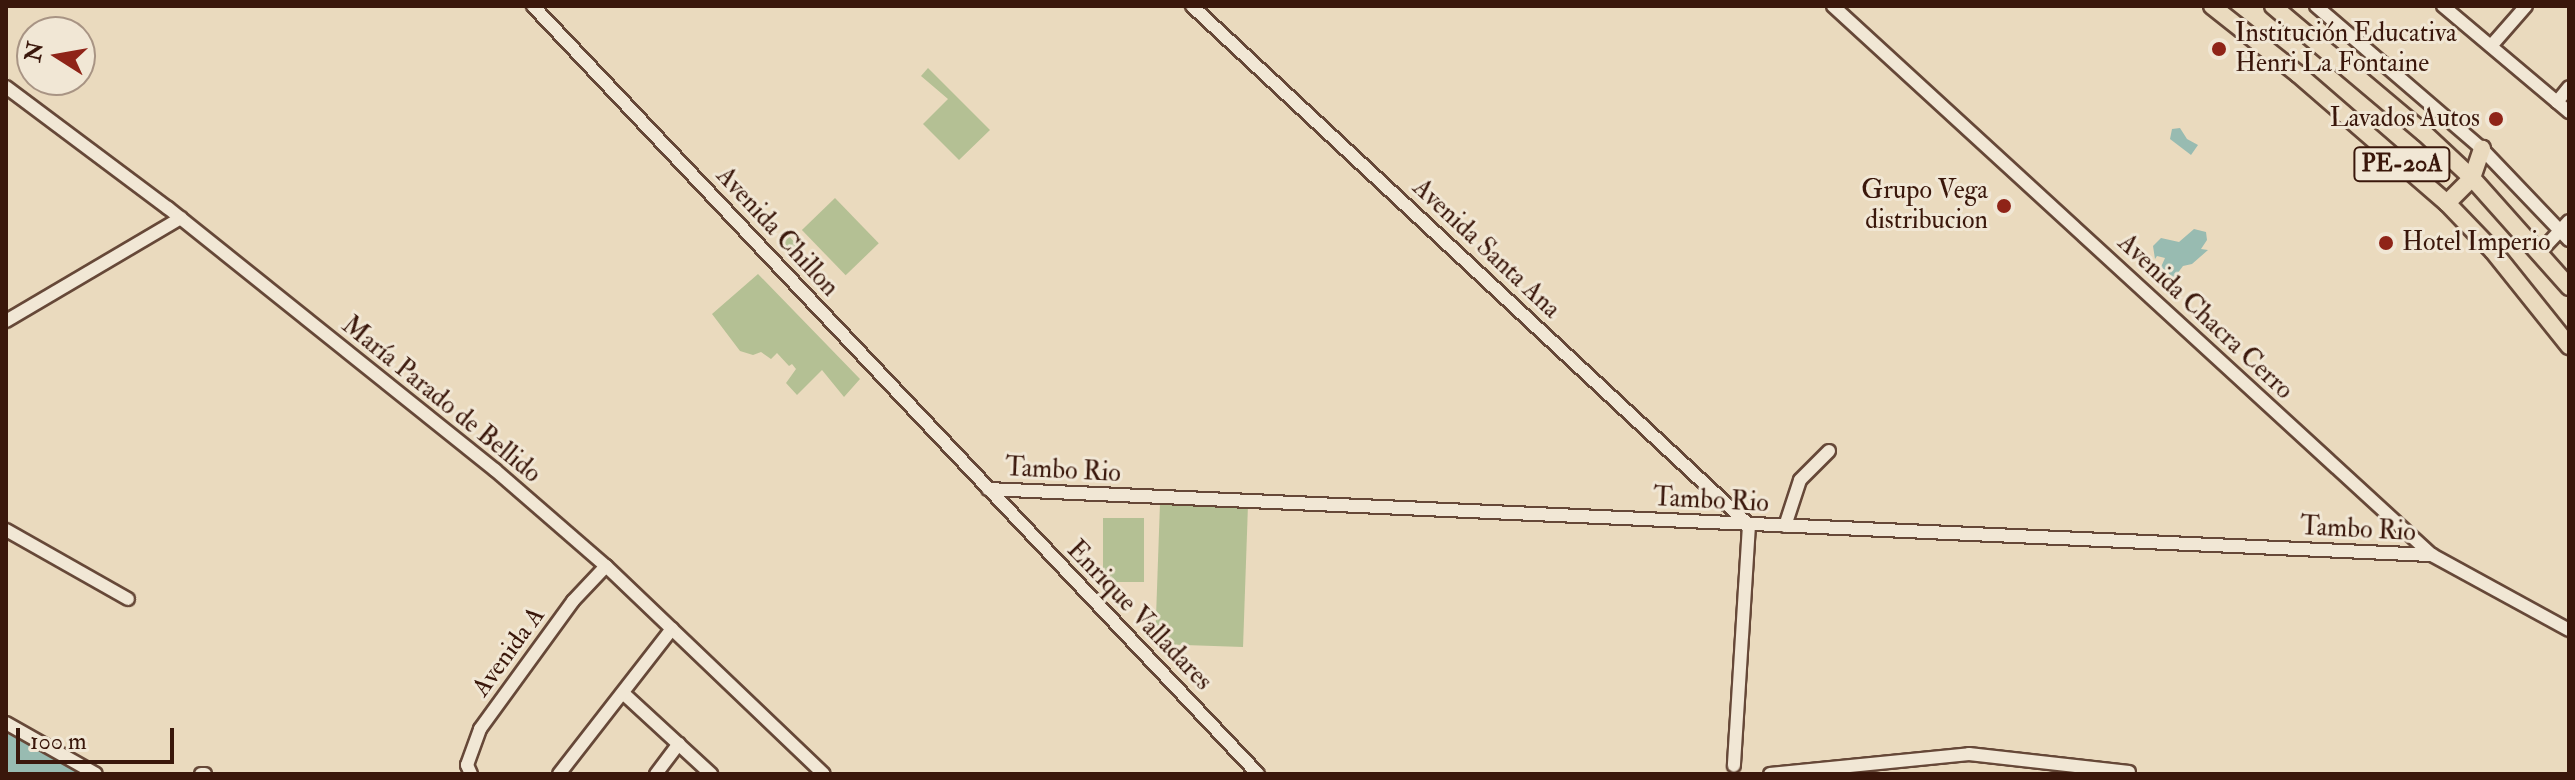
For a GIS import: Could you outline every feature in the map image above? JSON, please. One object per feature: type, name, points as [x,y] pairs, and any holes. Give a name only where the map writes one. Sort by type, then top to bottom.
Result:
[{"type":"main road","name":"PE-20A","points":[[2212,6],[2298,74],[2447,203],[2493,251],[2569,346]]},
{"type":"main road","name":"PE-20A","points":[[2273,6],[2424,133],[2472,178],[2569,287]]},
{"type":"main road","points":[[2447,203],[2472,178],[2482,149]]},
{"type":"street","name":"Avenida Chillon","points":[[533,6],[988,489]]},
{"type":"street","name":"Avenida Santa Ana","points":[[1192,6],[1749,525]]},
{"type":"street","name":"Avenida Chacra Cerro","points":[[1833,6],[2432,555],[2569,630]]},
{"type":"street","points":[[2316,6],[2482,149],[2566,231],[2540,252]]},
{"type":"street","points":[[2330,18],[2340,6]]},
{"type":"street","points":[[2443,6],[2569,112]]},
{"type":"street","points":[[2491,46],[2526,6]]},
{"type":"street","name":"María Parado de Bellido","points":[[6,87],[181,218],[495,470],[606,566],[824,774]]},
{"type":"street","points":[[2557,102],[2569,87]]},
{"type":"street","points":[[6,321],[181,218]]},
{"type":"street","points":[[1785,526],[1800,480],[1829,451]]},
{"type":"street","name":"Tambo Rio","points":[[988,489],[2432,555]]},
{"type":"street","name":"Enrique Valladares","points":[[988,489],[1258,774]]},
{"type":"street","points":[[1734,766],[1749,525]]},
{"type":"street","points":[[6,530],[128,599]]},
{"type":"street","name":"Avenida A","points":[[471,774],[467,765],[480,729],[573,601],[606,566]]},
{"type":"street","points":[[559,774],[672,629]]},
{"type":"street","points":[[623,693],[711,774]]},
{"type":"street","points":[[6,723],[96,774]]},
{"type":"street","points":[[656,774],[679,744]]},
{"type":"street","points":[[1770,774],[1969,754],[2129,772]]},
{"type":"green space","points":[[928,68],[990,130],[959,160],[923,124],[948,99],[921,76]]},
{"type":"green space","points":[[726,174],[764,213],[758,218],[720,180]]},
{"type":"green space","points":[[835,198],[879,243],[846,275],[802,230]]},
{"type":"green space","points":[[786,233],[826,276],[818,284],[778,241]]},
{"type":"green space","points":[[758,274],[860,379],[844,397],[822,370],[797,395],[786,383],[796,369],[792,364],[789,366],[777,353],[771,359],[761,352],[753,355],[740,351],[712,314]]},
{"type":"green space","points":[[1160,503],[1248,506],[1243,647],[1155,644]]},
{"type":"green space","points":[[1103,518],[1144,518],[1144,582],[1103,582]]},
{"type":"water","points":[[2180,128],[2187,139],[2198,145],[2191,155],[2170,139],[2172,129]]},
{"type":"water","points":[[2194,229],[2206,232],[2207,240],[2201,249],[2208,250],[2192,264],[2183,266],[2174,278],[2161,267],[2165,258],[2157,256],[2155,259],[2153,246],[2161,238],[2179,242]]},
{"type":"water","points":[[6,733],[82,774],[12,774],[6,770]]},
{"type":"place","name":"Institución Educativa Henri La Fontaine","points":[[2219,49]]},
{"type":"place","name":"Lavados Autos","points":[[2496,119]]},
{"type":"place","name":"Grupo Vega distribucion","points":[[2004,206]]},
{"type":"place","name":"Hotel Imperio","points":[[2386,243]]}]
